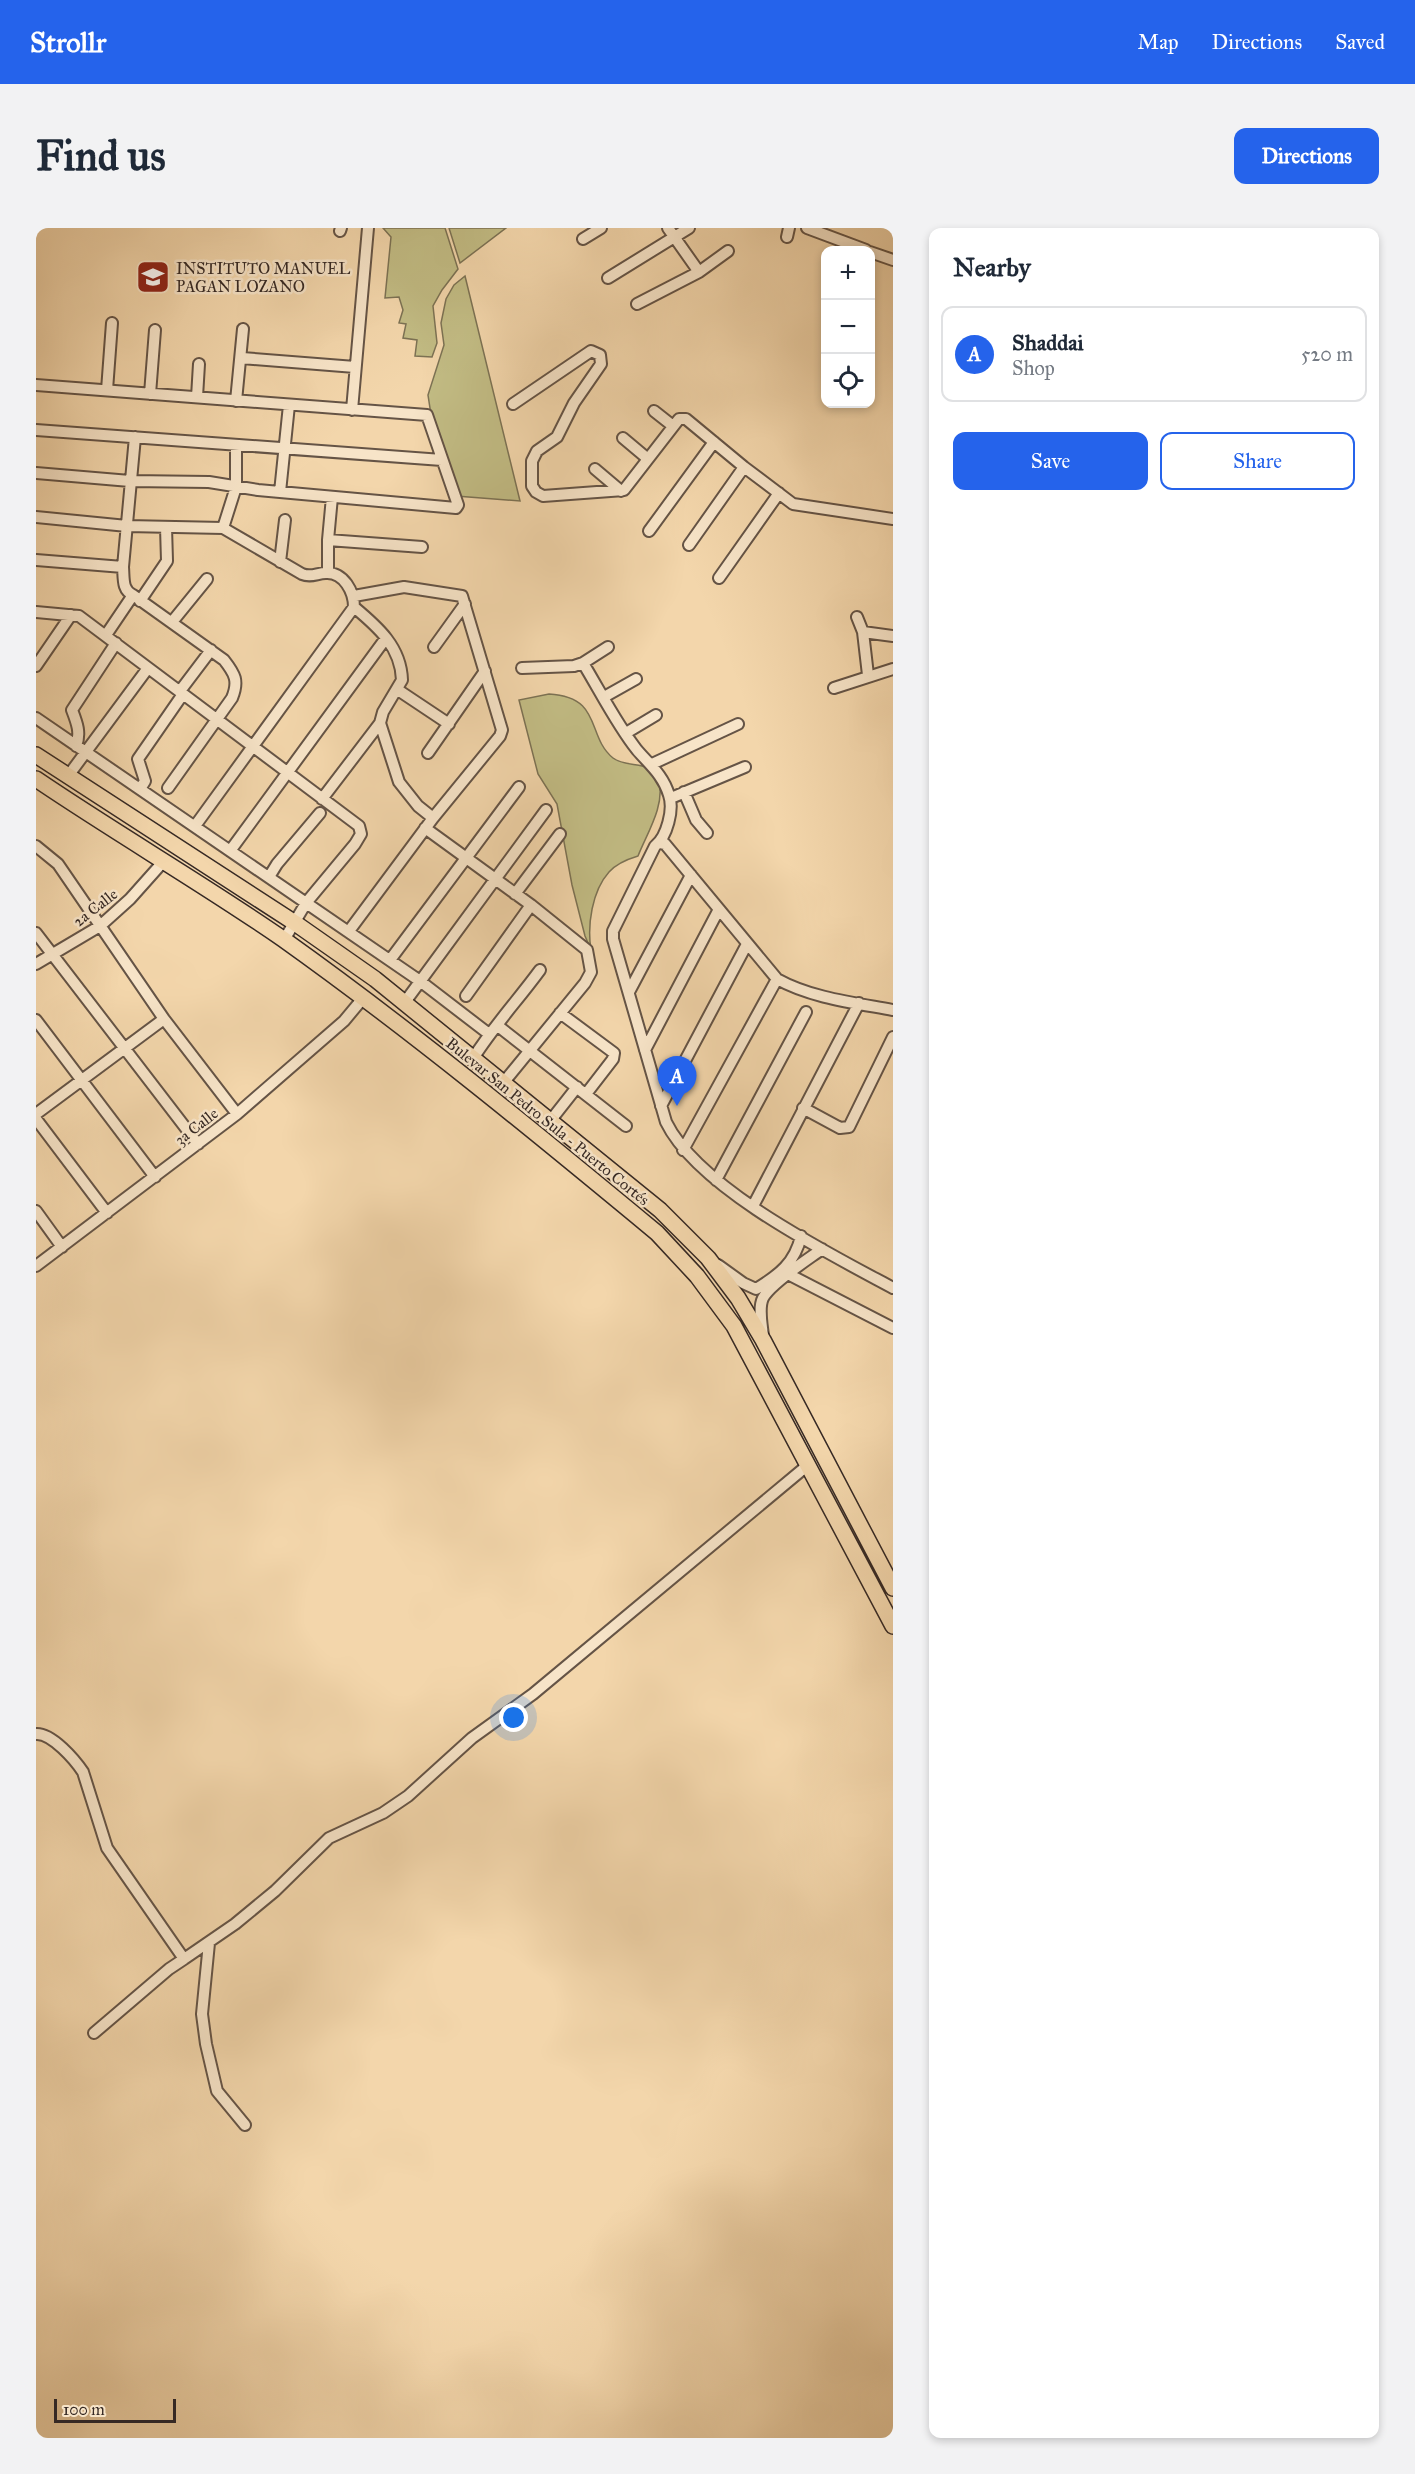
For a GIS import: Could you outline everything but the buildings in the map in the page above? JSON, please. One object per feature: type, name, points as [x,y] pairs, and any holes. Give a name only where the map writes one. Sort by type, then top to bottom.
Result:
[{"type":"highway","name":"Bulevar San Pedro Sula - Puerto Cortés","points":[[36,755],[295,923],[375,979],[660,1210],[708,1258],[738,1298],[763,1340],[893,1588]]},
{"type":"highway","name":"Bulevar San Pedro Sula - Puerto Cortés","points":[[36,778],[284,940],[363,997],[657,1233],[697,1276],[734,1326],[893,1626]]},
{"type":"highway","points":[[808,1465],[818,1470],[838,1512],[843,1516],[848,1512],[847,1500]]},
{"type":"highway","points":[[845,1535],[843,1523],[850,1521],[868,1554],[878,1559]]},
{"type":"street","points":[[352,410],[368,228]]},
{"type":"street","points":[[583,240],[601,228]]},
{"type":"street","points":[[668,228],[699,272]]},
{"type":"street","points":[[608,278],[690,228]]},
{"type":"street","points":[[807,228],[855,246]]},
{"type":"street","points":[[637,304],[699,272],[728,251]]},
{"type":"street","points":[[875,254],[893,260]]},
{"type":"street","points":[[107,390],[112,323]]},
{"type":"street","points":[[236,401],[242,358],[243,329]]},
{"type":"street","points":[[150,394],[155,330]]},
{"type":"street","points":[[513,404],[591,351],[600,355],[602,364],[574,403],[557,437],[537,451],[532,461],[532,486],[543,496],[621,491],[679,419],[686,419],[744,467],[798,505],[893,519]]},
{"type":"street","points":[[242,358],[355,367]]},
{"type":"street","points":[[197,397],[199,364]]},
{"type":"street","points":[[36,385],[427,416],[458,505],[456,508],[280,492],[209,482],[130,481],[36,472]]},
{"type":"street","points":[[280,492],[289,405]]},
{"type":"street","points":[[654,411],[673,426]]},
{"type":"street","points":[[36,430],[442,460]]},
{"type":"street","points":[[135,437],[123,567],[124,588],[126,592],[224,660],[235,674],[237,686],[218,720],[168,788]]},
{"type":"street","points":[[623,438],[648,459]]},
{"type":"street","points":[[649,531],[714,442]]},
{"type":"street","points":[[223,528],[236,487],[236,445]]},
{"type":"street","points":[[689,545],[744,467]]},
{"type":"street","points":[[595,469],[621,491]]},
{"type":"street","points":[[718,579],[779,493]]},
{"type":"street","points":[[327,573],[332,496]]},
{"type":"street","points":[[36,517],[127,526],[223,528],[308,577],[327,573],[345,582],[354,601],[397,653],[402,681],[383,712],[380,723],[322,799]]},
{"type":"street","points":[[280,562],[285,520]]},
{"type":"street","points":[[106,635],[167,561],[166,527]]},
{"type":"street","points":[[328,540],[422,548]]},
{"type":"street","points":[[36,560],[123,567]]},
{"type":"street","points":[[172,622],[207,579]]},
{"type":"street","points":[[195,826],[354,601],[404,587],[462,596],[501,723],[500,736],[425,828],[349,931]]},
{"type":"street","points":[[434,647],[465,604]]},
{"type":"street","points":[[36,612],[79,616],[359,826],[361,834],[355,844],[306,903],[284,940]]},
{"type":"street","points":[[36,666],[72,615]]},
{"type":"street","points":[[856,617],[862,632],[868,675]]},
{"type":"street","points":[[862,632],[893,636]]},
{"type":"street","points":[[230,851],[386,638]]},
{"type":"street","points":[[80,749],[78,730],[72,710],[116,643]]},
{"type":"street","points":[[522,668],[574,666],[608,647]]},
{"type":"street","points":[[140,789],[145,781],[138,759],[211,650]]},
{"type":"street","points":[[583,663],[637,750],[652,764],[662,779],[671,798],[669,821],[660,843],[655,846],[613,932],[661,1106],[673,1137],[683,1150],[716,1179],[753,1206],[822,1249],[893,1288]]},
{"type":"street","points":[[68,776],[80,749],[148,668]]},
{"type":"street","points":[[834,688],[868,675],[893,669]]},
{"type":"street","points":[[428,753],[485,671]]},
{"type":"street","points":[[604,697],[636,679]]},
{"type":"street","points":[[398,690],[449,724]]},
{"type":"street","points":[[626,733],[656,715]]},
{"type":"street","points":[[36,718],[349,931],[420,981],[489,1034]]},
{"type":"street","points":[[380,723],[399,782],[418,806],[433,818]]},
{"type":"street","points":[[652,764],[738,724]]},
{"type":"street","points":[[671,798],[745,767]]},
{"type":"street","points":[[390,960],[519,787]]},
{"type":"street","points":[[684,792],[696,820],[707,833]]},
{"type":"street","points":[[405,1002],[546,810]]},
{"type":"street","points":[[269,877],[277,864],[320,813]]},
{"type":"street","points":[[425,828],[531,905],[587,950],[591,962],[591,972],[504,1082]]},
{"type":"street","points":[[515,894],[560,834]]},
{"type":"street","points":[[660,843],[665,844],[691,874],[718,911],[777,979],[792,987],[812,993],[893,1010]]},
{"type":"street","points":[[36,846],[58,864],[164,1019],[237,1114]]},
{"type":"street","name":"2a Calle","points":[[36,964],[51,953],[100,926],[130,899],[163,862]]},
{"type":"street","points":[[629,992],[691,874]]},
{"type":"street","points":[[466,996],[531,905]]},
{"type":"street","points":[[645,1050],[718,911]]},
{"type":"street","points":[[36,933],[198,1144]]},
{"type":"street","points":[[661,1106],[747,944]]},
{"type":"street","points":[[474,1058],[489,1034],[498,1026],[540,970]]},
{"type":"street","points":[[683,1150],[777,979]]},
{"type":"street","name":"3a Calle","points":[[36,1266],[237,1114],[345,1021],[363,997]]},
{"type":"street","points":[[753,1206],[859,1003]]},
{"type":"street","points":[[716,1179],[806,1012]]},
{"type":"street","points":[[551,1120],[613,1059],[614,1053],[560,1013]]},
{"type":"street","points":[[36,1114],[164,1019]]},
{"type":"street","points":[[36,1020],[155,1177]]},
{"type":"street","points":[[498,1026],[626,1126]]},
{"type":"street","points":[[803,1108],[840,1128],[849,1127],[893,1037]]},
{"type":"street","points":[[36,1119],[107,1213]]},
{"type":"street","points":[[36,1211],[62,1247]]},
{"type":"street","points":[[708,1258],[743,1283],[756,1289],[785,1268],[797,1254],[801,1236]]},
{"type":"street","points":[[763,1340],[761,1306],[763,1298],[788,1274],[822,1249]]},
{"type":"street","points":[[788,1274],[893,1328]]},
{"type":"street","points":[[94,2033],[169,1969],[209,1943],[275,1891],[329,1838],[383,1813],[408,1796],[472,1738],[533,1694],[808,1465]]},
{"type":"street","points":[[36,1734],[48,1736],[74,1760],[83,1772],[107,1848],[184,1959]]},
{"type":"street","points":[[209,1943],[202,2014],[206,2044],[218,2091],[245,2125]]},
{"type":"shaded area","points":[[383,228],[445,228],[458,269],[433,306],[437,343],[432,357],[415,356],[417,340],[403,338],[406,324],[399,323],[403,310],[399,297],[385,298],[391,237]]},
{"type":"shaded area","points":[[449,228],[506,228],[460,263]]},
{"type":"shaded area","points":[[465,276],[520,501],[456,496],[432,421],[428,395],[444,345],[441,323],[446,299],[454,285]]},
{"type":"shaded area","points":[[549,694],[578,702],[586,710],[599,739],[613,758],[652,770],[659,781],[660,800],[638,856],[612,869],[598,889],[590,919],[591,950],[585,936],[572,885],[557,804],[538,774],[519,700]]},
{"type":"place","name":"INSTITUTO MANUEL PAGAN LOZANO","points":[[153,277]]},
{"type":"place","name":"Shaddai","points":[[677,1106]]}]
